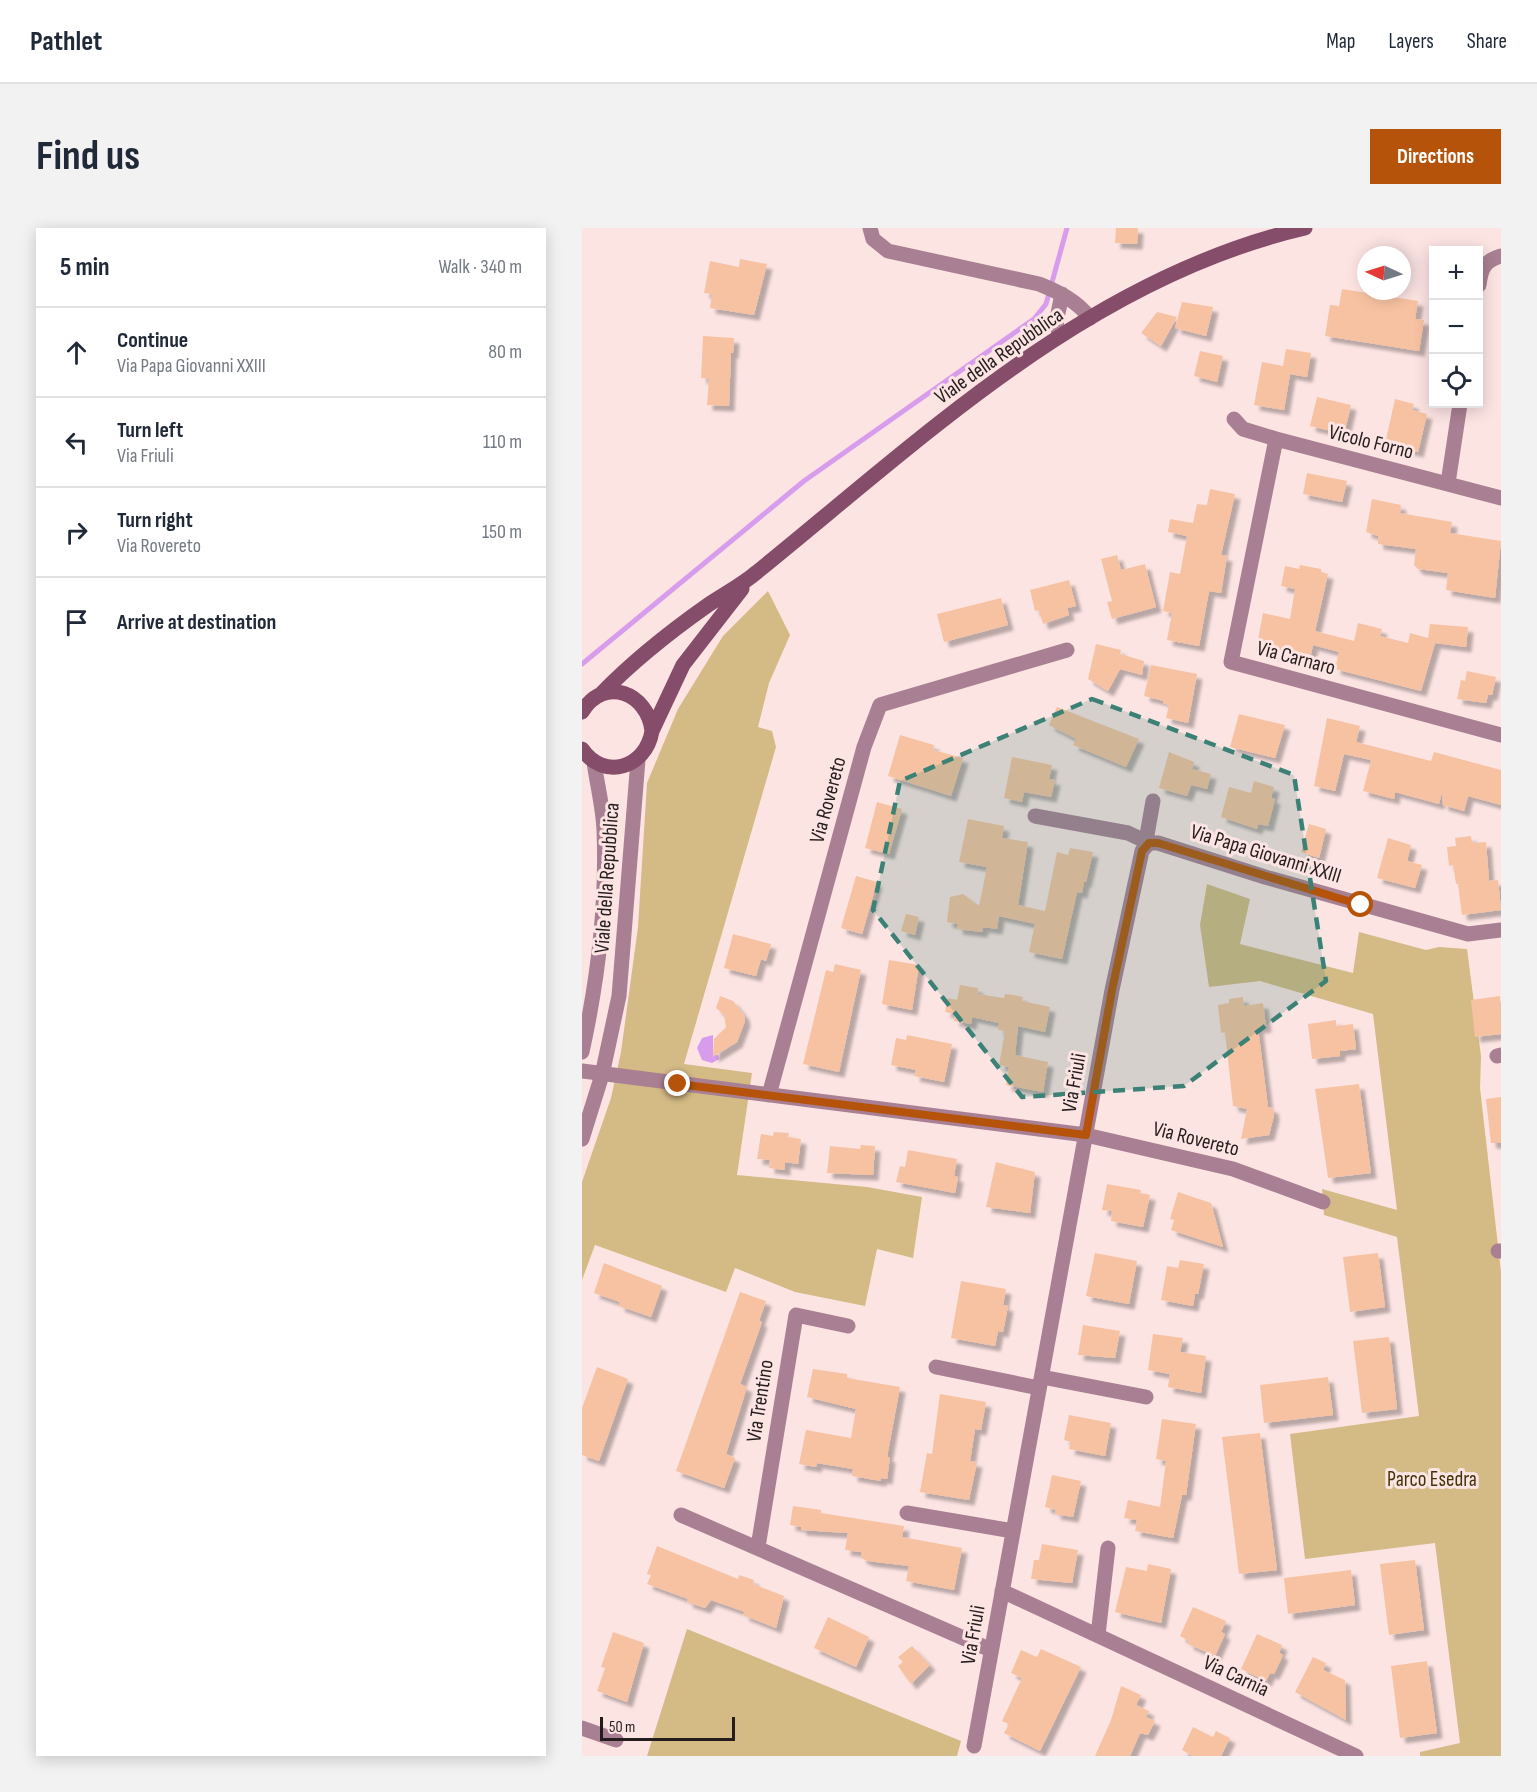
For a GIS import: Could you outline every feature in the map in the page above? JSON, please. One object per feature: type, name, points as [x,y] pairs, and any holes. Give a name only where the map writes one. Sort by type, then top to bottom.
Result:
[{"type":"main road","name":"Viale della Repubblica","points":[[583,709],[618,676],[706,606],[752,577],[1004,372],[1090,318],[1176,271],[1225,250],[1305,228]]},
{"type":"main road","name":"Viale della Repubblica","points":[[586,755],[616,768],[638,760],[651,742],[652,731],[683,665],[752,577]]},
{"type":"main road","points":[[600,695],[612,692],[625,693],[636,699],[645,708],[652,731]]},
{"type":"street","points":[[870,228],[873,239],[888,251],[1039,284],[1080,305],[1090,318]]},
{"type":"street","points":[[1483,266],[1488,260],[1501,256]]},
{"type":"street","points":[[1060,293],[1056,323],[1060,336]]},
{"type":"street","points":[[1448,483],[1459,408]]},
{"type":"street","name":"Vicolo Forno","points":[[1234,419],[1243,429],[1276,439],[1501,498]]},
{"type":"street","name":"Via Carnaro","points":[[1276,439],[1231,662],[1501,735]]},
{"type":"street","name":"Via Rovereto","points":[[769,1095],[864,747],[880,705],[1067,650]]},
{"type":"street","name":"Viale della Repubblica","points":[[582,1052],[595,992],[602,911],[604,829],[586,755]]},
{"type":"street","name":"Viale della Repubblica","points":[[582,1139],[602,1075],[619,996],[638,760]]},
{"type":"street","name":"Via Friuli","points":[[974,1746],[1112,990],[1142,851],[1154,843],[1147,835],[1153,801]]},
{"type":"street","name":"Via Papa Giovanni XXIII","points":[[1035,816],[1128,833],[1276,880],[1468,934],[1501,930]]},
{"type":"street","name":"Via Rovereto","points":[[582,1071],[1086,1135],[1233,1168],[1323,1202]]},
{"type":"street","name":"Via Trentino","points":[[758,1546],[796,1315],[848,1326]]},
{"type":"street","points":[[936,1367],[1146,1397]]},
{"type":"street","points":[[907,1513],[1013,1531]]},
{"type":"street","points":[[681,1515],[758,1546],[992,1650]]},
{"type":"street","points":[[1098,1635],[1108,1548]]},
{"type":"street","name":"Via Carnia","points":[[1002,1591],[1356,1756]]},
{"type":"street","points":[[582,1728],[616,1740]]},
{"type":"highlighted area","points":[[1092,699],[1294,775],[1326,981],[1184,1086],[1022,1097],[873,910],[900,781]]},
{"type":"green space","points":[[768,591],[790,635],[769,683],[758,727],[772,731],[776,747],[684,1064],[752,1073],[737,1175],[867,1187],[922,1197],[913,1258],[877,1249],[865,1306],[795,1292],[735,1268],[726,1292],[595,1245],[582,1280],[582,1182],[611,1098],[621,1052],[638,927],[647,783],[678,709],[723,636]]},
{"type":"green space","name":"Parco Esedra","points":[[1207,884],[1250,899],[1240,944],[1353,973],[1359,932],[1426,950],[1439,947],[1467,949],[1481,1056],[1480,1088],[1501,1272],[1501,1756],[1420,1756],[1420,1752],[1460,1743],[1435,1543],[1305,1559],[1290,1434],[1419,1416],[1397,1237],[1324,1215],[1322,1189],[1397,1210],[1373,1014],[1260,981],[1209,987],[1200,925]]},
{"type":"green space","points":[[687,1629],[961,1741],[957,1756],[647,1756]]},
{"type":"shaded area","points":[[713,1035],[713,1055],[718,1055],[719,1059],[712,1063],[702,1060],[697,1048],[702,1038]]},
{"type":"building","points":[[1116,228],[1138,228],[1137,244],[1115,243]]},
{"type":"building","points":[[740,259],[767,264],[754,315],[710,308],[712,294],[704,293],[710,261],[739,267]]},
{"type":"building","points":[[1342,289],[1357,291],[1357,300],[1418,301],[1415,319],[1424,320],[1419,351],[1325,336],[1330,305],[1339,306]]},
{"type":"building","points":[[1182,302],[1213,307],[1206,336],[1175,328]]},
{"type":"building","points":[[1157,312],[1177,317],[1161,346],[1141,333]]},
{"type":"building","points":[[703,336],[734,338],[733,353],[731,353],[729,406],[707,405],[709,379],[701,378]]},
{"type":"building","points":[[1286,349],[1311,353],[1307,377],[1290,374],[1284,410],[1254,405],[1262,362],[1283,366]]},
{"type":"building","points":[[1200,351],[1223,356],[1217,382],[1194,376]]},
{"type":"building","points":[[1317,397],[1351,405],[1344,434],[1310,426]]},
{"type":"building","points":[[1395,399],[1414,404],[1412,410],[1427,414],[1418,452],[1385,444]]},
{"type":"building","points":[[1307,473],[1347,481],[1342,502],[1303,494]]},
{"type":"building","points":[[1210,489],[1235,494],[1221,555],[1227,556],[1221,593],[1209,591],[1199,646],[1167,640],[1172,613],[1163,611],[1170,572],[1180,574],[1187,536],[1168,532],[1170,519],[1193,523],[1197,504],[1207,505]]},
{"type":"building","points":[[1372,499],[1401,505],[1400,513],[1452,522],[1450,533],[1501,541],[1495,598],[1446,590],[1448,573],[1418,569],[1414,565],[1416,549],[1378,544],[1378,536],[1366,532]]},
{"type":"building","points":[[1117,555],[1121,570],[1145,564],[1156,607],[1112,619],[1107,602],[1112,601],[1101,559]]},
{"type":"building","points":[[1300,565],[1321,569],[1321,572],[1328,574],[1315,631],[1354,641],[1358,623],[1382,629],[1380,636],[1408,643],[1410,633],[1428,638],[1430,624],[1468,627],[1466,647],[1435,643],[1421,691],[1335,669],[1339,652],[1313,645],[1309,663],[1256,650],[1263,613],[1290,619],[1295,589],[1281,586],[1285,566],[1299,569]]},
{"type":"building","points":[[1069,580],[1076,606],[1067,608],[1069,615],[1043,624],[1039,610],[1035,611],[1030,590]]},
{"type":"building","points":[[1001,598],[1008,625],[944,642],[937,614]]},
{"type":"building","points":[[1096,644],[1121,650],[1120,654],[1144,661],[1142,675],[1120,669],[1108,691],[1088,679]]},
{"type":"building","points":[[1151,665],[1197,674],[1188,723],[1166,718],[1169,705],[1163,703],[1164,701],[1144,696]]},
{"type":"building","points":[[1467,671],[1496,677],[1492,695],[1488,695],[1486,703],[1457,699],[1461,680],[1465,681]]},
{"type":"building","points":[[1057,707],[1139,739],[1126,767],[1073,745],[1076,739],[1049,725]]},
{"type":"building","points":[[1239,714],[1285,725],[1275,758],[1230,747]]},
{"type":"building","points":[[1327,718],[1360,726],[1356,742],[1431,761],[1434,752],[1501,770],[1501,805],[1468,796],[1464,811],[1443,805],[1442,792],[1439,804],[1395,792],[1394,799],[1363,791],[1371,760],[1344,754],[1335,791],[1314,786]]},
{"type":"building","points":[[900,735],[934,745],[933,750],[963,758],[951,796],[888,776]]},
{"type":"building","points":[[1169,752],[1194,762],[1192,769],[1211,774],[1207,789],[1191,785],[1187,796],[1159,788]]},
{"type":"building","points":[[1012,757],[1052,765],[1049,779],[1055,780],[1051,797],[1024,792],[1022,802],[1004,798]]},
{"type":"building","points":[[1254,781],[1274,787],[1271,798],[1275,799],[1268,826],[1258,824],[1257,829],[1221,817],[1229,787],[1251,793]]},
{"type":"building","points":[[877,802],[902,809],[889,854],[865,848]]},
{"type":"building","points":[[968,819],[1004,826],[1002,838],[1028,842],[1018,905],[1045,911],[1057,852],[1068,855],[1070,848],[1093,852],[1082,893],[1077,892],[1062,959],[1029,952],[1035,924],[999,916],[997,929],[983,927],[982,932],[957,929],[958,924],[947,922],[950,897],[963,894],[979,906],[987,867],[959,862]]},
{"type":"building","points":[[1309,824],[1326,829],[1319,858],[1301,852]]},
{"type":"building","points":[[1471,836],[1472,843],[1486,842],[1489,881],[1498,880],[1501,910],[1462,915],[1458,884],[1456,884],[1453,865],[1449,866],[1447,847],[1456,846],[1455,838]]},
{"type":"building","points":[[1388,838],[1411,845],[1407,861],[1422,865],[1415,888],[1377,878]]},
{"type":"building","points":[[856,876],[877,882],[862,934],[841,928]]},
{"type":"building","points":[[906,914],[919,917],[915,935],[901,931]]},
{"type":"building","points":[[733,934],[771,944],[766,961],[761,959],[756,976],[724,968]]},
{"type":"building","points":[[889,960],[919,965],[912,1010],[882,1004]]},
{"type":"building","points":[[835,964],[861,970],[839,1072],[803,1064],[826,970],[833,972]]},
{"type":"building","points":[[960,985],[978,988],[978,994],[1004,998],[1005,994],[1013,995],[1023,997],[1022,1001],[1050,1007],[1045,1032],[1018,1026],[1015,1055],[1048,1062],[1043,1092],[1006,1085],[1009,1067],[999,1065],[1005,1031],[998,1030],[999,1023],[972,1017],[971,1024],[954,1021],[955,1014],[945,1012],[948,998],[957,1000]]},
{"type":"building","points":[[720,996],[733,1001],[744,1015],[745,1021],[737,1042],[713,1057],[714,1039],[726,1027],[724,1015],[716,1008]]},
{"type":"building","points":[[1500,996],[1501,1034],[1475,1037],[1471,1000]]},
{"type":"building","points":[[1243,997],[1244,1006],[1263,1003],[1266,1027],[1258,1028],[1268,1107],[1273,1108],[1274,1115],[1269,1135],[1241,1139],[1247,1109],[1233,1106],[1225,1032],[1221,1033],[1218,1005],[1229,1003],[1229,999]]},
{"type":"building","points":[[1336,1020],[1336,1026],[1353,1024],[1356,1049],[1340,1051],[1340,1056],[1312,1059],[1308,1024]]},
{"type":"building","points":[[907,1035],[952,1044],[944,1082],[914,1076],[916,1070],[891,1065],[896,1038],[906,1040]]},
{"type":"building","points":[[1359,1084],[1371,1173],[1328,1178],[1315,1089]]},
{"type":"building","points":[[1501,1097],[1501,1143],[1491,1143],[1486,1099]]},
{"type":"building","points":[[774,1132],[789,1133],[788,1137],[801,1139],[798,1164],[785,1162],[785,1170],[769,1168],[770,1160],[757,1159],[761,1134],[773,1136]]},
{"type":"building","points":[[861,1145],[875,1146],[873,1175],[827,1173],[830,1146],[860,1149]]},
{"type":"building","points":[[908,1150],[957,1159],[954,1176],[958,1177],[955,1193],[896,1182],[900,1166],[905,1167]]},
{"type":"building","points":[[996,1162],[1035,1172],[1030,1213],[986,1207]]},
{"type":"building","points":[[1107,1184],[1141,1190],[1140,1193],[1150,1195],[1143,1227],[1111,1221],[1112,1211],[1102,1210]]},
{"type":"building","points":[[1178,1192],[1211,1203],[1223,1247],[1171,1230],[1174,1220],[1170,1219]]},
{"type":"building","points":[[1095,1253],[1137,1261],[1129,1304],[1086,1296]]},
{"type":"building","points":[[1378,1253],[1385,1307],[1350,1312],[1343,1257]]},
{"type":"building","points":[[1180,1260],[1204,1264],[1193,1306],[1161,1300],[1167,1266],[1178,1268]]},
{"type":"building","points":[[604,1263],[662,1286],[651,1317],[619,1306],[620,1302],[594,1293]]},
{"type":"building","points":[[961,1281],[1006,1289],[1003,1305],[1008,1306],[1003,1332],[998,1331],[995,1346],[951,1338]]},
{"type":"building","points":[[740,1292],[766,1301],[759,1321],[762,1322],[740,1384],[747,1387],[726,1454],[735,1458],[724,1488],[676,1471]]},
{"type":"building","points":[[1083,1325],[1120,1331],[1115,1358],[1078,1355]]},
{"type":"building","points":[[1153,1334],[1183,1338],[1180,1352],[1206,1356],[1201,1393],[1168,1387],[1170,1374],[1148,1370]]},
{"type":"building","points":[[1389,1337],[1397,1409],[1362,1413],[1353,1341]]},
{"type":"building","points":[[597,1367],[628,1379],[599,1461],[582,1455],[582,1408]]},
{"type":"building","points":[[813,1369],[847,1374],[847,1378],[900,1387],[887,1457],[890,1457],[887,1479],[881,1478],[881,1481],[852,1476],[853,1469],[817,1463],[816,1467],[799,1464],[806,1430],[851,1438],[856,1409],[807,1397]]},
{"type":"building","points":[[1328,1377],[1333,1415],[1264,1423],[1260,1385]]},
{"type":"building","points":[[940,1394],[986,1402],[981,1430],[975,1429],[970,1461],[977,1462],[969,1500],[920,1492],[927,1453],[932,1454]]},
{"type":"building","points":[[1069,1415],[1111,1423],[1105,1456],[1069,1449],[1071,1442],[1064,1440]]},
{"type":"building","points":[[1162,1419],[1196,1424],[1186,1495],[1182,1495],[1173,1538],[1135,1531],[1137,1520],[1124,1518],[1128,1500],[1160,1507],[1166,1461],[1156,1459]]},
{"type":"building","points":[[1260,1433],[1277,1570],[1239,1574],[1222,1437]]},
{"type":"building","points":[[1052,1475],[1081,1481],[1073,1517],[1055,1514],[1056,1510],[1045,1507]]},
{"type":"building","points":[[793,1506],[821,1510],[821,1513],[904,1526],[902,1537],[962,1548],[954,1590],[906,1581],[909,1566],[868,1561],[861,1558],[861,1552],[845,1550],[848,1533],[801,1530],[801,1527],[790,1525]]},
{"type":"building","points":[[1042,1544],[1078,1550],[1072,1583],[1031,1579],[1034,1560],[1039,1560]]},
{"type":"building","points":[[657,1546],[738,1579],[739,1575],[754,1580],[753,1584],[784,1596],[776,1628],[743,1615],[745,1612],[711,1600],[705,1608],[687,1602],[688,1599],[647,1584],[651,1575],[647,1574]]},
{"type":"building","points":[[1415,1560],[1424,1630],[1389,1635],[1380,1564]]},
{"type":"building","points":[[1148,1564],[1171,1569],[1161,1623],[1115,1612],[1126,1567],[1147,1571]]},
{"type":"building","points":[[1351,1570],[1355,1605],[1288,1614],[1284,1578]]},
{"type":"building","points":[[1193,1607],[1226,1621],[1221,1632],[1225,1634],[1215,1656],[1188,1644],[1189,1641],[1180,1636]]},
{"type":"building","points":[[828,1617],[869,1637],[856,1667],[814,1648]]},
{"type":"building","points":[[613,1632],[644,1643],[627,1702],[597,1691],[605,1668],[601,1667]]},
{"type":"building","points":[[1257,1634],[1282,1645],[1279,1653],[1283,1655],[1274,1674],[1270,1673],[1266,1681],[1241,1669]]},
{"type":"building","points":[[912,1646],[930,1665],[911,1684],[898,1666],[903,1662],[898,1657]]},
{"type":"building","points":[[1041,1649],[1081,1667],[1040,1751],[1004,1733],[1009,1724],[1002,1721],[1022,1678],[1011,1673],[1021,1650],[1037,1657]]},
{"type":"building","points":[[1313,1657],[1326,1663],[1323,1670],[1345,1680],[1346,1720],[1295,1692]]},
{"type":"building","points":[[1427,1661],[1437,1733],[1400,1738],[1391,1666]]},
{"type":"building","points":[[1121,1686],[1141,1695],[1136,1705],[1149,1711],[1146,1717],[1155,1721],[1148,1735],[1140,1733],[1130,1756],[1095,1756],[1111,1720]]},
{"type":"building","points":[[1193,1727],[1213,1737],[1216,1731],[1230,1738],[1221,1756],[1193,1756],[1182,1750]]},
{"type":"waterway","points":[[582,664],[804,481],[1034,319],[1046,304],[1067,228]]},
{"type":"route","points":[[678,1084],[1086,1135],[1112,990],[1142,851],[1149,843],[1158,843],[1361,905]]}]
